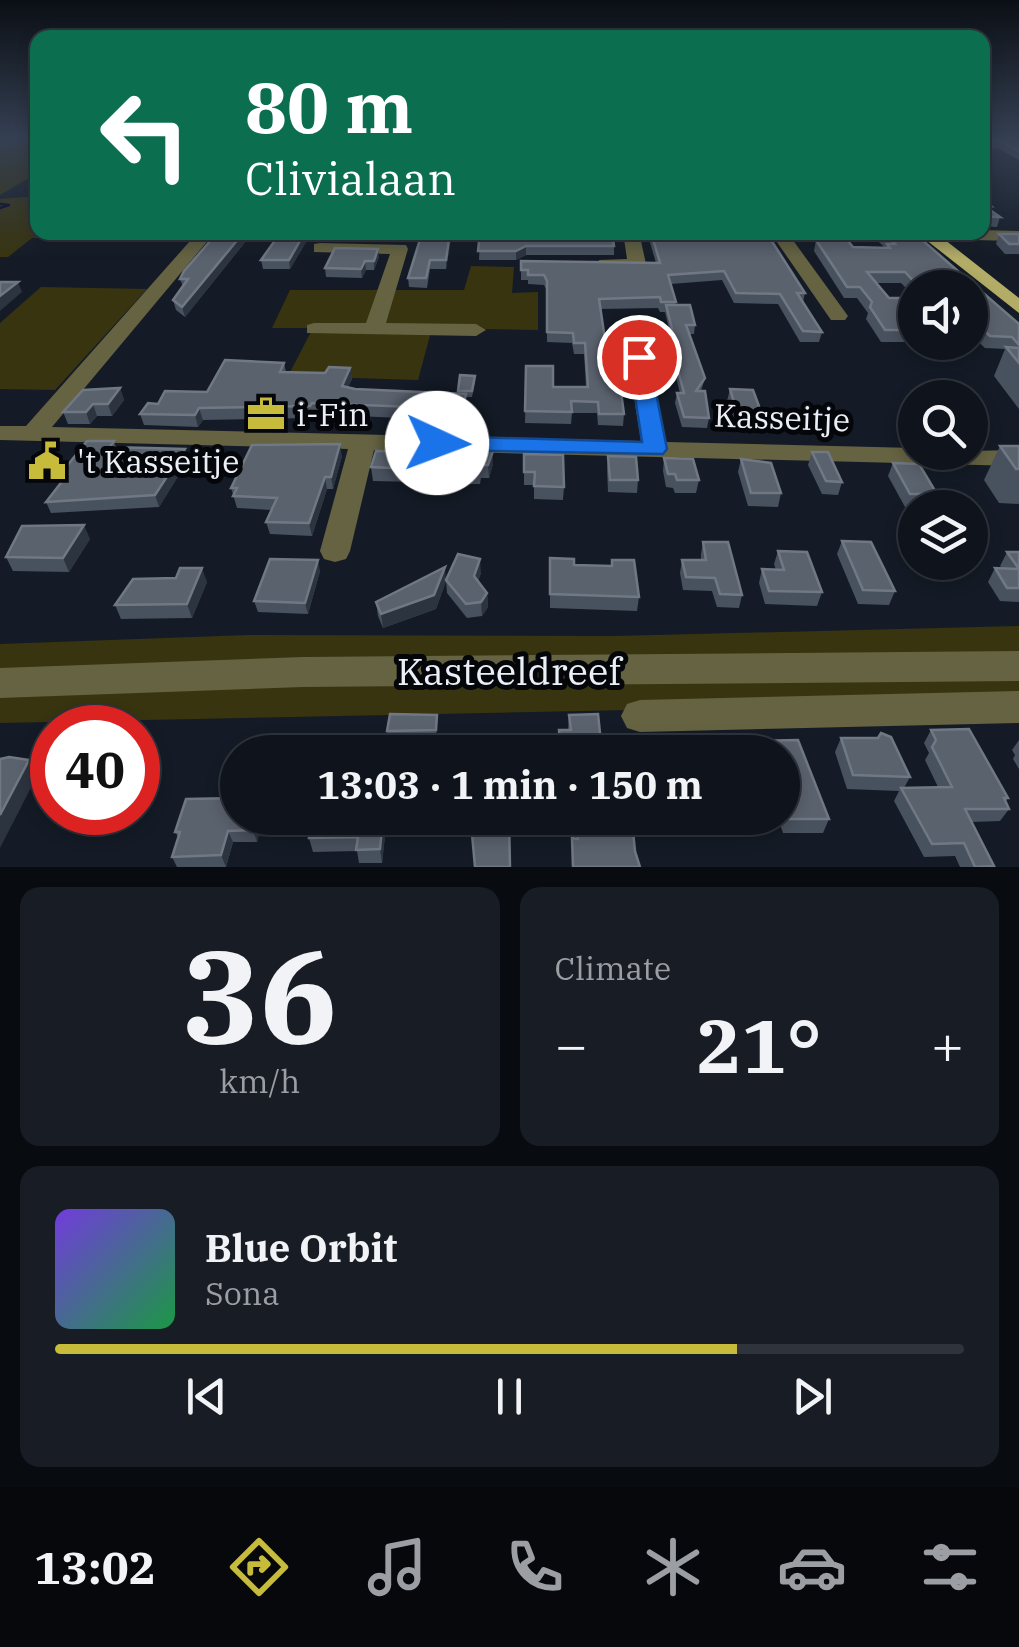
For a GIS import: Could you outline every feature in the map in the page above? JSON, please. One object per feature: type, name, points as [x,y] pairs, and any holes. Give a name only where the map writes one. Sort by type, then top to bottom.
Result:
[{"type":"main road","points":[[934,240],[1019,307]]},
{"type":"main road","points":[[950,240],[1019,296]]},
{"type":"street","points":[[990,235],[1019,236]]},
{"type":"street","points":[[32,434],[201,240]]},
{"type":"street","points":[[582,264],[637,264],[632,240]]},
{"type":"street","points":[[784,240],[838,316]]},
{"type":"street","points":[[321,246],[400,249],[374,329]]},
{"type":"street","points":[[633,326],[655,449]]},
{"type":"street","points":[[314,329],[476,330]]},
{"type":"street","name":"Kasseitje","points":[[0,433],[1019,458]]},
{"type":"street","points":[[336,551],[363,442]]},
{"type":"street","name":"Kasteeldreef","points":[[0,683],[303,672],[1019,666]]},
{"type":"street","name":"Kasteeldreef","points":[[640,716],[1019,707]]},
{"type":"shaded area","points":[[0,178],[28,178],[0,195]]},
{"type":"shaded area","points":[[30,197],[30,240],[8,257],[0,257],[0,199]]},
{"type":"shaded area","points":[[471,266],[514,267],[512,293],[538,292],[538,330],[432,328],[418,380],[288,376],[313,328],[272,328],[290,290],[464,290]]},
{"type":"shaded area","points":[[41,287],[147,289],[55,390],[0,389],[0,323]]},
{"type":"shaded area","points":[[1019,626],[1019,702],[160,720],[160,705],[30,705],[30,722],[0,723],[0,644],[248,635],[616,636]]},
{"type":"building","points":[[999,234],[1019,234],[1019,244],[1009,244]]},
{"type":"building","points":[[211,240],[237,240],[182,307],[173,300],[188,279],[180,279]]},
{"type":"building","points":[[275,240],[300,240],[289,260],[261,260]]},
{"type":"building","points":[[420,240],[449,240],[446,260],[430,260],[426,278],[408,278]]},
{"type":"building","points":[[479,240],[613,240],[614,246],[526,246],[516,251],[478,251]]},
{"type":"building","points":[[653,240],[771,240],[805,293],[797,293],[822,332],[803,331],[780,294],[736,293],[724,271],[668,275],[676,302],[661,302],[660,297],[599,299],[607,353],[616,354],[624,414],[599,414],[598,402],[571,401],[572,412],[525,411],[526,366],[553,366],[553,387],[588,387],[585,343],[574,343],[573,333],[547,332],[547,281],[544,275],[528,275],[528,270],[521,270],[521,261],[660,263]]},
{"type":"building","points":[[816,240],[890,248],[887,244],[895,244],[891,240],[922,240],[957,270],[867,272],[889,298],[898,298],[898,330],[885,330],[870,307],[872,302],[860,287],[847,287]]},
{"type":"building","points":[[335,248],[378,249],[374,261],[365,261],[361,269],[325,268]]},
{"type":"building","points":[[0,282],[18,282],[0,296]]},
{"type":"building","points":[[988,297],[1019,324],[1019,345],[1012,337],[990,336]]},
{"type":"building","points":[[666,305],[690,305],[695,325],[686,325],[705,378],[696,391],[705,391],[709,418],[684,417],[677,393],[684,393],[668,333],[673,333]]},
{"type":"building","points":[[1006,347],[1019,348],[1019,363]]},
{"type":"building","points":[[225,360],[284,363],[280,372],[325,373],[329,367],[350,368],[342,386],[355,389],[466,394],[463,409],[312,403],[199,408],[195,415],[140,414],[148,403],[158,404],[165,391],[207,392]]},
{"type":"building","points":[[460,375],[475,376],[472,391],[458,391]]},
{"type":"building","points":[[120,388],[108,404],[93,404],[86,412],[63,412],[83,390]]},
{"type":"building","points":[[730,389],[753,390],[763,417],[738,416]]},
{"type":"building","points":[[87,441],[114,441],[110,447],[185,449],[155,495],[46,502],[67,475],[59,476]]},
{"type":"building","points":[[340,444],[331,477],[325,477],[309,523],[266,522],[277,498],[233,496],[237,488],[231,488],[252,445]]},
{"type":"building","points":[[1000,446],[1019,446],[1019,469],[1016,469]]},
{"type":"building","points":[[463,450],[493,451],[488,465],[480,465],[480,471],[461,470]]},
{"type":"building","points":[[376,451],[418,452],[414,469],[371,467]]},
{"type":"building","points":[[812,452],[828,452],[842,482],[826,481]]},
{"type":"building","points":[[524,454],[563,455],[564,487],[534,486],[535,472],[524,472]]},
{"type":"building","points":[[608,456],[636,457],[638,480],[610,480]]},
{"type":"building","points":[[664,458],[693,459],[699,480],[677,480],[675,474],[668,474]]},
{"type":"building","points":[[741,459],[771,463],[781,493],[751,493]]},
{"type":"building","points":[[893,463],[898,463],[898,470],[923,470],[935,490],[908,490]]},
{"type":"building","points":[[84,525],[63,558],[6,557],[22,526]]},
{"type":"building","points":[[842,541],[871,542],[895,591],[863,590]]},
{"type":"building","points":[[703,542],[728,542],[742,595],[720,594],[715,578],[686,577],[682,560],[706,560]]},
{"type":"building","points":[[778,551],[807,552],[822,592],[769,591],[762,569],[784,570]]},
{"type":"building","points":[[1007,552],[1019,552],[1019,569]]},
{"type":"building","points":[[458,554],[480,559],[474,576],[487,593],[481,602],[466,604],[446,580]]},
{"type":"building","points":[[550,558],[574,559],[574,565],[612,566],[612,560],[634,560],[639,597],[550,594]]},
{"type":"building","points":[[270,559],[318,560],[305,603],[254,601]]},
{"type":"building","points":[[445,567],[434,595],[381,614],[376,602]]},
{"type":"building","points":[[180,568],[202,568],[187,604],[115,605],[133,579],[176,578]]},
{"type":"building","points":[[995,568],[1019,569],[1019,588],[1007,588]]},
{"type":"building","points":[[390,714],[437,715],[436,730],[387,731]]},
{"type":"building","points":[[598,714],[600,735],[559,735],[559,730],[571,730],[569,715]]},
{"type":"building","points":[[969,729],[1008,798],[1004,798],[1009,809],[965,809],[994,866],[975,867],[964,843],[932,844],[901,788],[952,787],[932,747],[936,740],[931,730]]},
{"type":"building","points":[[881,733],[891,737],[910,777],[853,775],[841,738],[878,738]]},
{"type":"building","points":[[800,745],[829,819],[800,819]]},
{"type":"building","points":[[0,759],[29,760],[0,815]]},
{"type":"building","points":[[220,798],[220,835],[227,835],[221,855],[172,857],[186,799]]},
{"type":"building","points":[[381,835],[380,849],[356,850],[358,837],[309,838]]},
{"type":"building","points":[[472,835],[509,835],[510,867],[475,867]]},
{"type":"building","points":[[577,835],[633,835],[640,867],[573,867],[572,838],[578,839]]},
{"type":"waterway","points":[[0,204],[9,205],[0,208]]},
{"type":"place","name":"i-Fin","points":[[266,414]]},
{"type":"place","name":"'t Kasseitje","points":[[47,461]]},
{"type":"route","points":[[437,443],[655,449],[639,357]]}]
